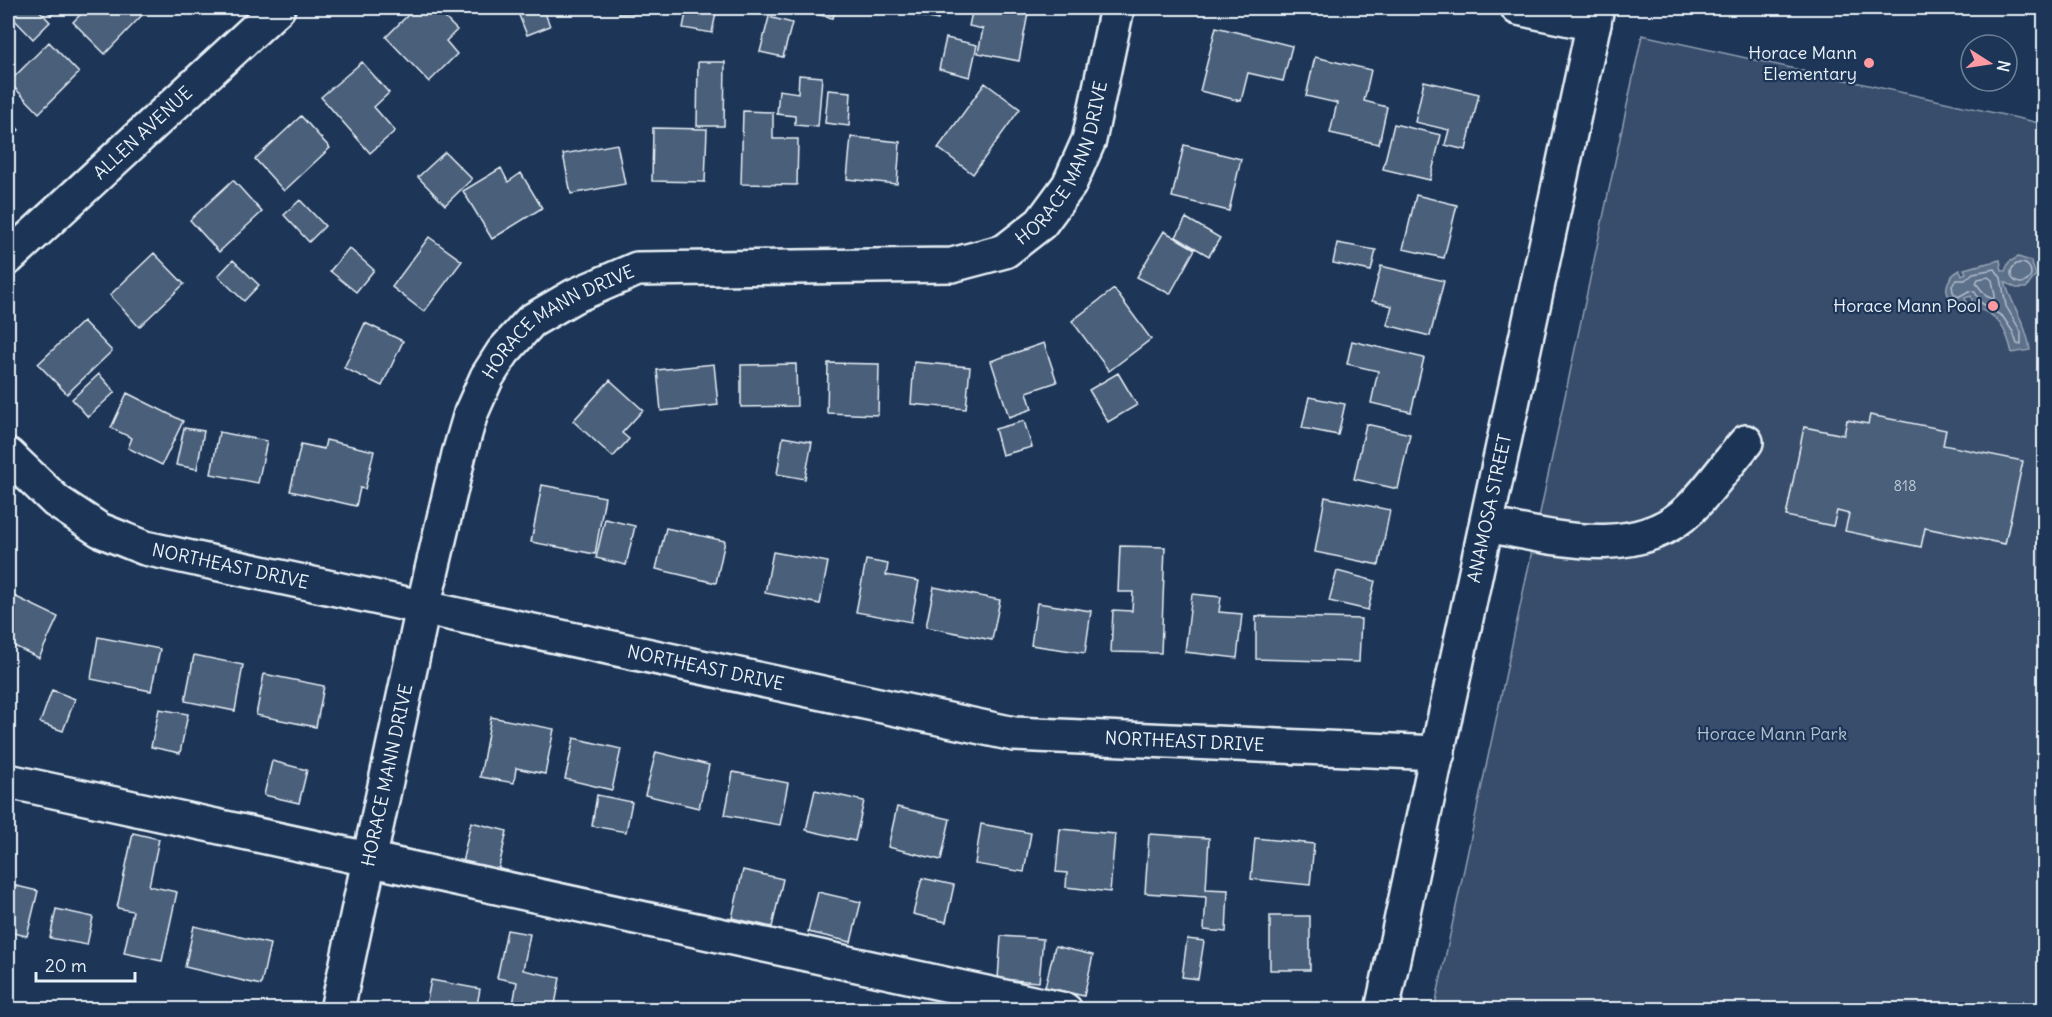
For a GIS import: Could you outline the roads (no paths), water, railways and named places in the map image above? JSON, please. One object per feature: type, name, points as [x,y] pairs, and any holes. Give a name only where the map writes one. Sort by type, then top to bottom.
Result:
[{"type":"street","name":"ALLEN AVENUE","points":[[8,258],[278,8]]},
{"type":"street","name":"HORACE MANN DRIVE","points":[[338,1010],[423,608],[471,414],[487,377],[503,352],[531,321],[574,296],[637,269],[952,266],[1005,251],[1041,223],[1070,185],[1089,140],[1117,8]]},
{"type":"street","points":[[1518,8],[1596,16]]},
{"type":"street","name":"ANAMOSA STREET","points":[[1382,1010],[1596,16]]},
{"type":"street","points":[[1487,525],[1601,543],[1635,538],[1659,531],[1689,510],[1746,442]]},
{"type":"street","name":"NORTHEAST DRIVE","points":[[8,455],[56,501],[100,530],[145,548],[1014,734],[1438,753]]},
{"type":"street","points":[[8,781],[1065,1010]]},
{"type":"water","name":"Horace Mann Pool","points":[[2018,257],[2031,261],[2036,275],[2026,288],[2016,288],[2005,282],[2026,332],[2030,350],[2012,353],[2004,330],[1995,318],[1974,308],[1971,296],[1965,298],[1966,303],[1952,300],[1947,291],[1947,285],[1954,274],[1960,270],[1962,275],[1966,273],[1964,269],[2000,260],[2002,271],[2005,271],[2009,262]]},
{"type":"place","name":"Horace Mann Elementary","points":[[1869,63]]},
{"type":"place","name":"Horace Mann Pool","points":[[1993,306]]},
{"type":"park label","name":"Horace Mann Park","points":[[1772,734]]}]
